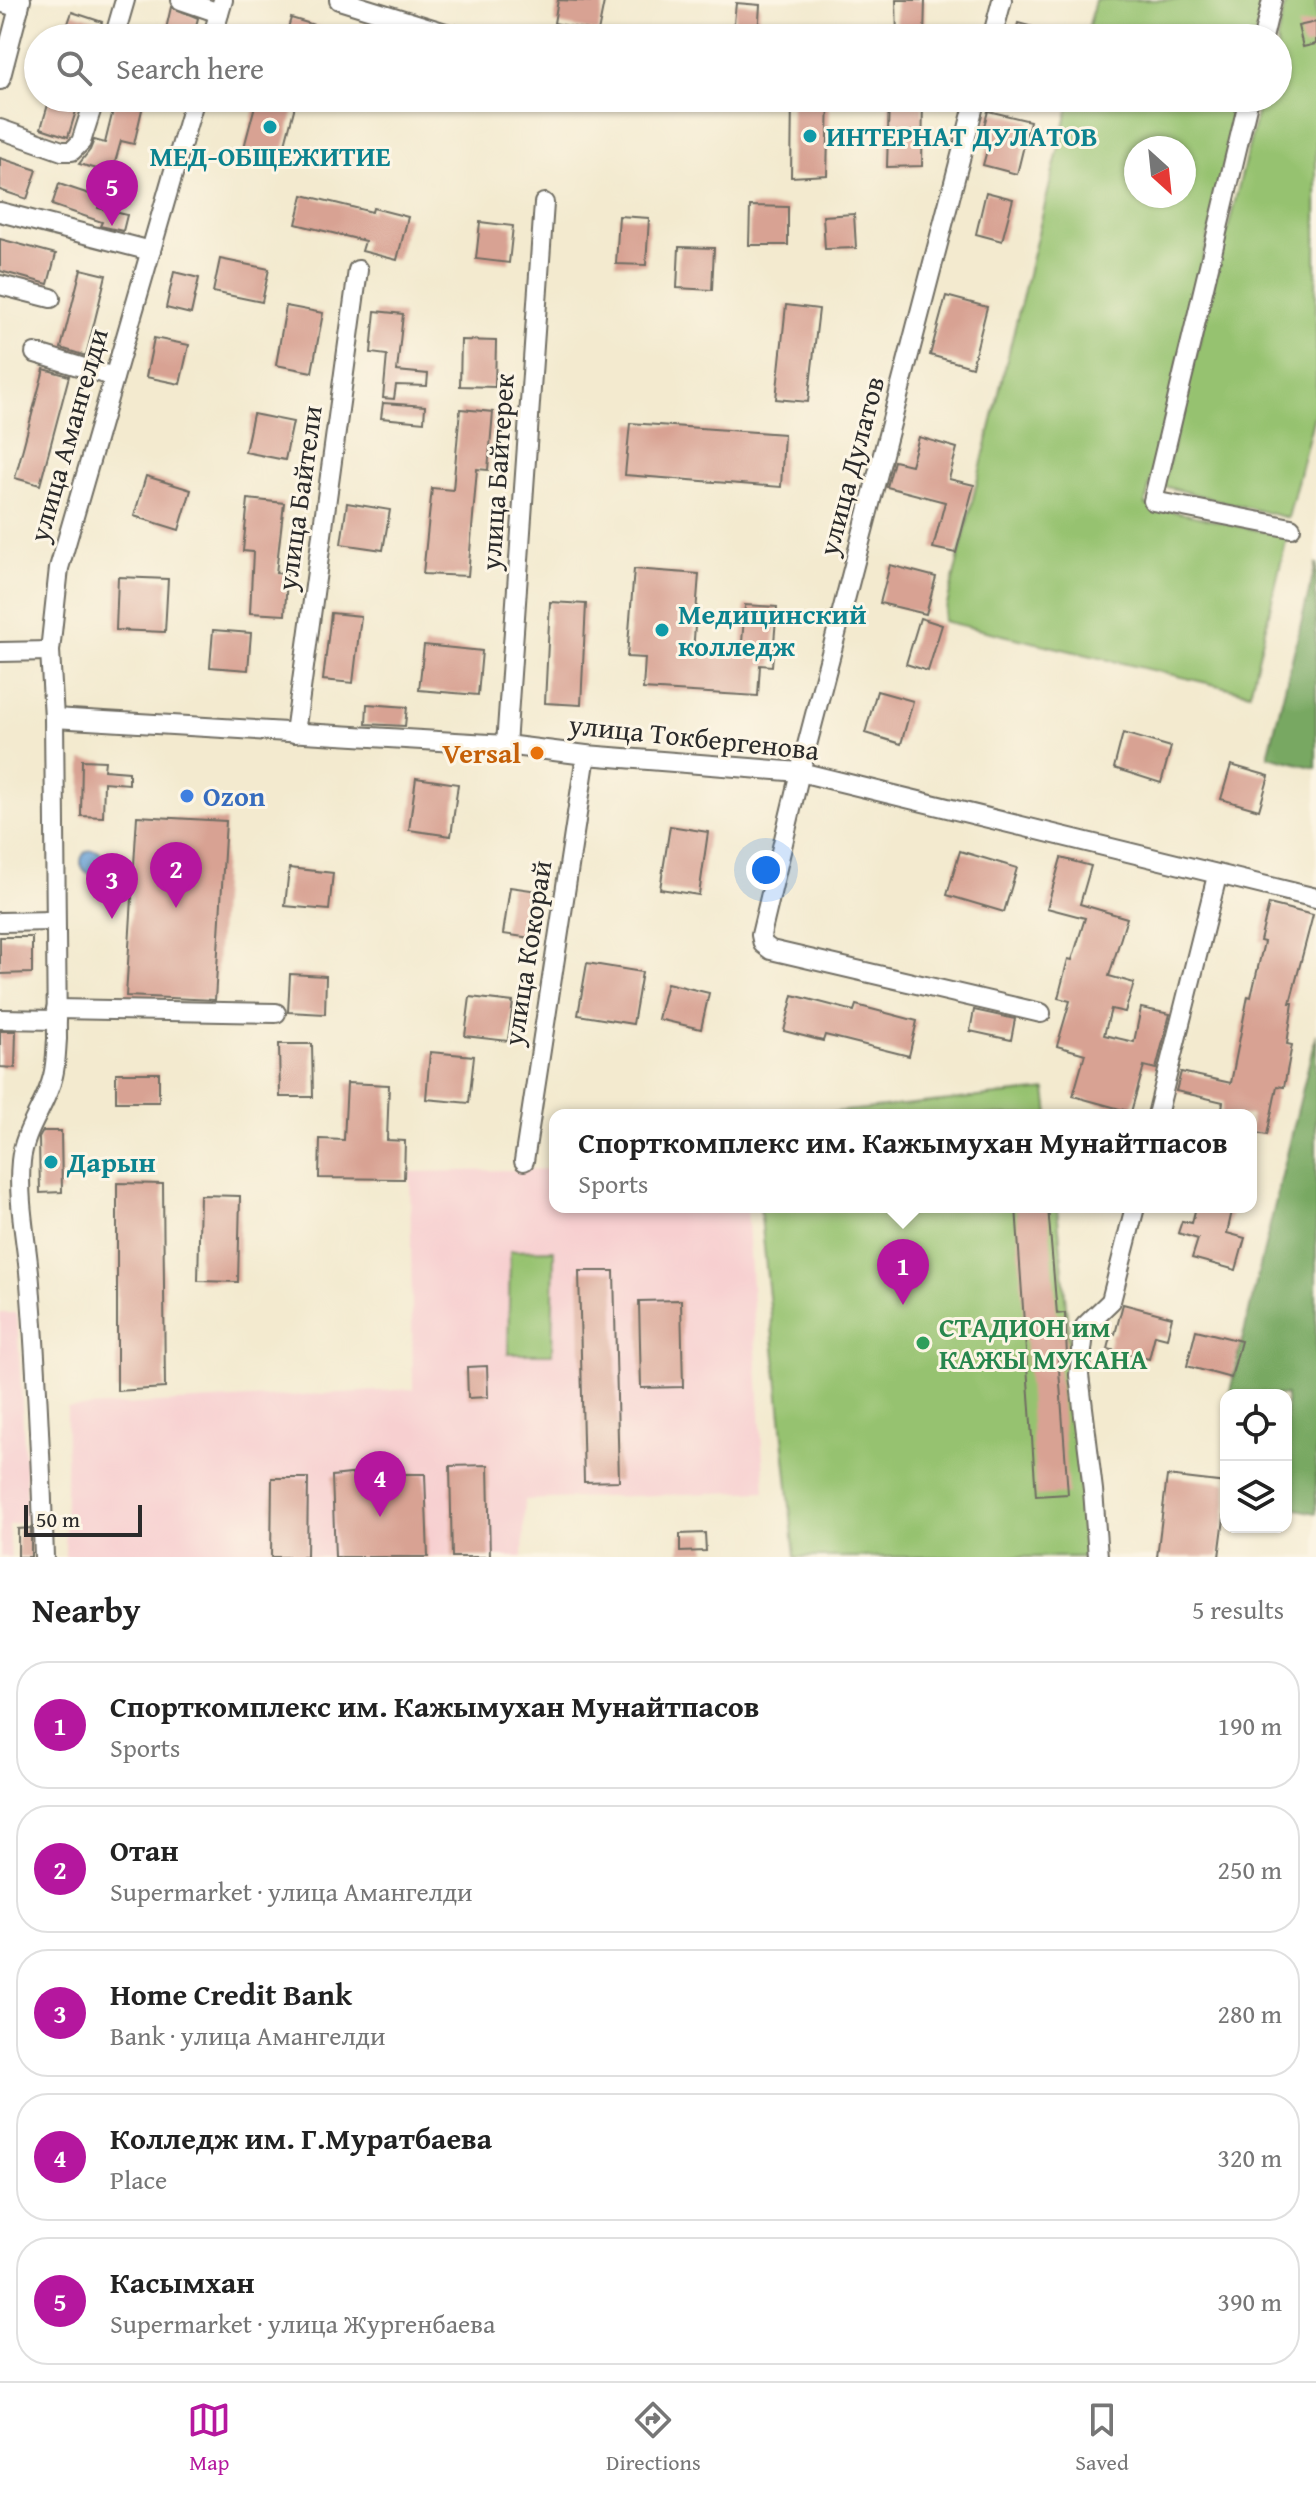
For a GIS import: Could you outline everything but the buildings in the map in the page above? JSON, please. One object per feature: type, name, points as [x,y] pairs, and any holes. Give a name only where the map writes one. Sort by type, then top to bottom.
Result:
[{"type":"street","points":[[118,24],[125,0]]},
{"type":"street","points":[[181,0],[221,6]]},
{"type":"street","points":[[339,0],[417,24]]},
{"type":"street","points":[[996,24],[1002,0]]},
{"type":"street","points":[[1266,24],[1272,0]]},
{"type":"street","points":[[0,2],[20,4],[0,80]]},
{"type":"street","points":[[0,129],[62,151],[72,151],[81,142],[91,112]]},
{"type":"street","name":"улица Амангелди","points":[[44,1557],[39,1413],[21,1160],[27,1134],[53,1076],[57,1014],[54,718],[50,651],[59,568],[191,112]]},
{"type":"street","name":"улица Дулатов","points":[[972,112],[800,772],[761,935],[763,944],[771,950],[1041,1013]]},
{"type":"street","points":[[1246,112],[1153,501],[1291,528]]},
{"type":"street","name":"улица Байтерек","points":[[506,745],[544,203]]},
{"type":"street","points":[[0,212],[151,251]]},
{"type":"street","name":"улица Байтели","points":[[295,733],[358,270]]},
{"type":"street","points":[[0,285],[51,298]]},
{"type":"street","points":[[35,353],[114,377]]},
{"type":"street","points":[[0,652],[50,651]]},
{"type":"street","name":"улица Токбергенова","points":[[54,718],[506,745],[586,755],[800,772],[1316,898]]},
{"type":"street","name":"улица Кокорай","points":[[524,1161],[586,755]]},
{"type":"street","points":[[1159,1109],[1217,876]]},
{"type":"street","points":[[0,922],[54,921]]},
{"type":"street","points":[[0,1019],[57,1014],[276,1013]]},
{"type":"street","points":[[1098,1557],[1079,1375],[1085,1326],[1111,1301],[1133,1213]]},
{"type":"shaded area","points":[[549,1169],[549,1213],[747,1213],[765,1491],[525,1500],[523,1557],[65,1557],[67,1408],[413,1389],[410,1172]]},
{"type":"shaded area","points":[[0,1313],[17,1313],[28,1520],[9,1525],[11,1557],[0,1557]]},
{"type":"green space","points":[[1095,0],[1264,0],[1258,24],[1089,24]]},
{"type":"green space","points":[[1286,0],[1316,0],[1316,408],[1288,518],[1163,486],[1257,112],[1292,112],[1292,24],[1280,24]]},
{"type":"green space","points":[[1068,112],[1238,112],[1145,505],[1287,537],[1250,693],[943,621]]},
{"type":"green space","points":[[1316,563],[1316,768],[1268,756]]},
{"type":"green space","points":[[1316,1034],[1316,1513],[1292,1508],[1292,1389],[1230,1389]]},
{"type":"green space","points":[[1046,1090],[1048,1109],[865,1109]]},
{"type":"green space","points":[[761,1213],[1058,1213],[1089,1557],[795,1557]]},
{"type":"green space","points":[[554,1250],[552,1354],[508,1354],[510,1251]]},
{"type":"water","points":[[93,850],[104,857],[105,862],[98,873],[93,874],[82,867],[81,862],[88,851]]},
{"type":"place","name":"МЕД-ОБЩЕЖИТИЕ","points":[[270,127]]},
{"type":"place","name":"ИНТЕРНАТ ДУЛАТОВ","points":[[810,136]]},
{"type":"place","name":"Касымхан","points":[[112,226]]},
{"type":"place","name":"Медицинский колледж","points":[[662,630]]},
{"type":"place","name":"Versal","points":[[537,753]]},
{"type":"place","name":"Ozon","points":[[187,796]]},
{"type":"place","name":"Отан","points":[[176,908]]},
{"type":"place","name":"Home Credit Bank","points":[[112,919]]},
{"type":"place","name":"Дарын","points":[[51,1162]]},
{"type":"place","name":"Спорткомплекс им. Кажымухан Мунайтпасов","points":[[903,1305]]},
{"type":"place","name":"СТАДИОН им КАЖЫ МУКАНА","points":[[923,1343]]},
{"type":"place","name":"Колледж им. Г.Муратбаева","points":[[380,1517]]}]
